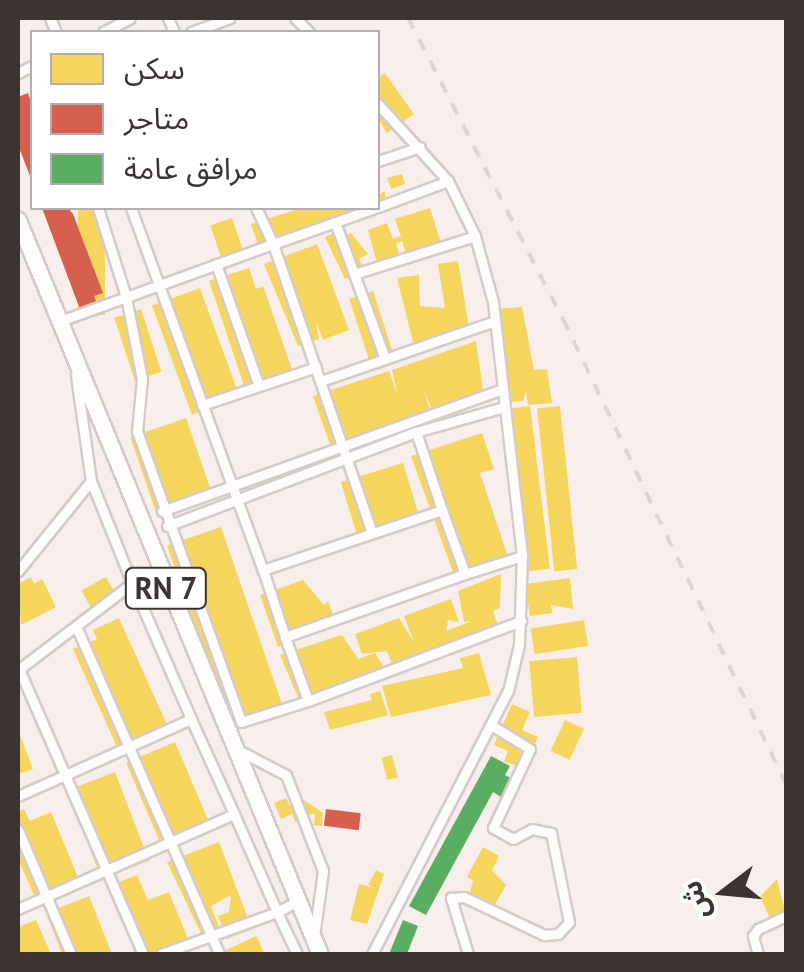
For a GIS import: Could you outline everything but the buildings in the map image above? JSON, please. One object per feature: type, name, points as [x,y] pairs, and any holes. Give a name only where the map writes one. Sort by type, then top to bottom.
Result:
[{"type":"main road","name":"RN 7","points":[[18,220],[76,375],[316,947]]},
{"type":"street","points":[[107,30],[130,18]]},
{"type":"street","points":[[197,30],[230,18]]},
{"type":"street","points":[[372,954],[514,675],[522,621],[522,556],[495,321],[475,236],[448,182],[380,106]]},
{"type":"street","points":[[380,160],[420,147]]},
{"type":"street","points":[[380,206],[448,182]]},
{"type":"street","points":[[99,210],[126,297],[142,380],[137,431],[167,526],[241,722]]},
{"type":"street","points":[[132,210],[308,701]]},
{"type":"street","points":[[257,210],[273,244],[372,533]]},
{"type":"street","points":[[57,322],[368,210]]},
{"type":"street","points":[[335,222],[385,359]]},
{"type":"street","points":[[354,274],[475,236]]},
{"type":"street","points":[[216,264],[259,386]]},
{"type":"street","points":[[320,381],[495,321]]},
{"type":"street","points":[[202,406],[316,367]]},
{"type":"street","points":[[76,375],[91,481],[132,584],[297,954]]},
{"type":"street","points":[[162,511],[502,389]]},
{"type":"street","points":[[167,526],[416,432],[504,407]]},
{"type":"street","points":[[416,432],[465,574]]},
{"type":"street","points":[[18,571],[91,481]]},
{"type":"street","points":[[262,570],[442,510]]},
{"type":"street","points":[[285,637],[522,556]]},
{"type":"street","points":[[132,584],[18,669],[69,773],[143,954]]},
{"type":"street","points":[[223,728],[308,701],[522,621]]},
{"type":"street","points":[[76,626],[218,954]]},
{"type":"street","points":[[18,796],[191,719]]},
{"type":"street","points":[[468,954],[449,903],[458,896],[544,935],[558,934],[569,922],[551,833],[532,828],[513,839],[493,828],[530,749],[491,725]]},
{"type":"street","points":[[234,748],[286,775],[323,871],[324,901],[316,947]]},
{"type":"street","points":[[18,909],[234,814]]},
{"type":"street","points":[[18,830],[71,954]]},
{"type":"street","points":[[161,954],[211,938],[298,901]]},
{"type":"street","points":[[758,954],[753,936],[758,928],[786,916]]},
{"type":"railway","points":[[408,18],[563,319],[786,784]]}]
